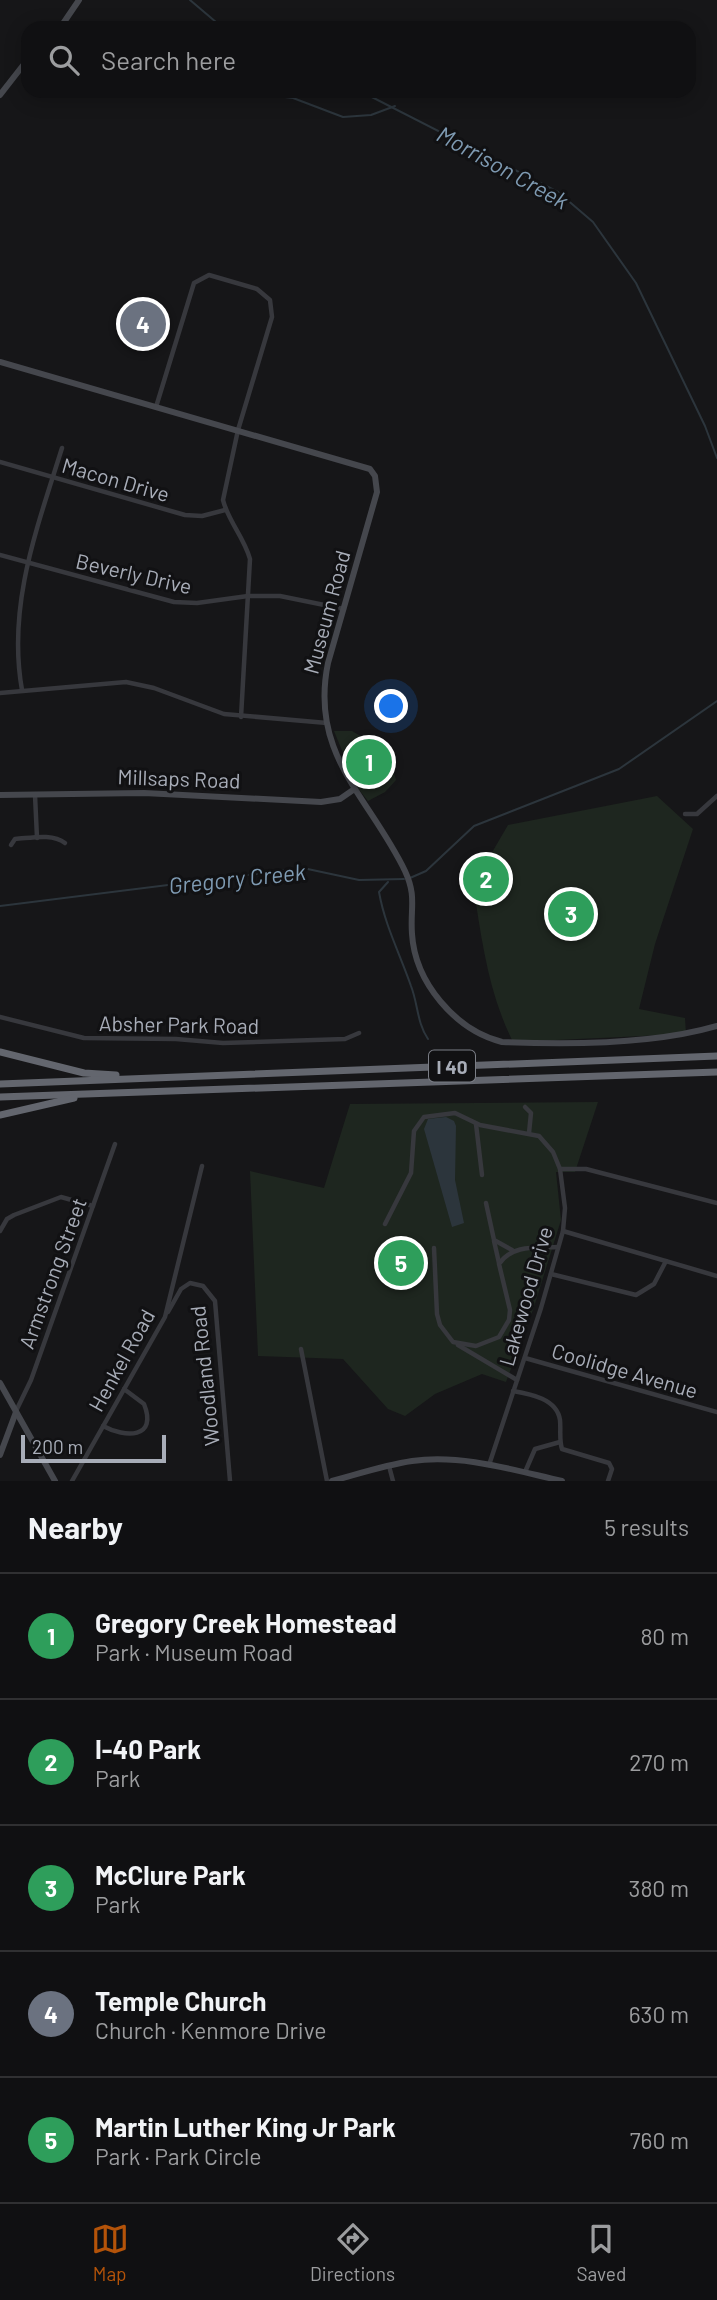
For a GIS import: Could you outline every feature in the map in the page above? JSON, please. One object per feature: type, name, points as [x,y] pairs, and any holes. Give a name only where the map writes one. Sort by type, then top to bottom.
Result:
[{"type":"highway","points":[[0,1052],[84,1073],[187,1077]]},
{"type":"highway","name":"I 40","points":[[0,1084],[717,1056]]},
{"type":"highway","name":"I 40","points":[[0,1097],[717,1072]]},
{"type":"highway","points":[[0,1115],[67,1100],[117,1093]]},
{"type":"street","points":[[65,21],[79,0]]},
{"type":"street","points":[[0,95],[21,68]]},
{"type":"street","points":[[156,407],[190,291],[201,277],[217,276],[265,293],[273,308],[224,490],[225,510],[246,545],[250,559],[241,717]]},
{"type":"street","name":"Museum Road","points":[[0,362],[362,466],[376,476],[377,492],[324,684],[327,723],[354,790],[391,845],[408,877],[415,897],[412,932],[419,965],[431,987],[452,1014],[480,1035],[517,1042],[637,1040],[668,1037],[717,1026]]},
{"type":"street","points":[[22,690],[16,623],[28,563],[62,448]]},
{"type":"street","name":"Macon Drive","points":[[0,462],[184,515],[202,516],[225,510]]},
{"type":"street","name":"Beverly Drive","points":[[0,555],[174,602],[281,596],[345,609]]},
{"type":"street","points":[[0,693],[126,682],[171,693],[207,710],[241,717],[327,723]]},
{"type":"street","name":"Millsaps Road","points":[[0,795],[144,793],[321,802],[340,799],[354,790]]},
{"type":"street","points":[[35,794],[37,838]]},
{"type":"street","points":[[685,814],[697,814],[717,796]]},
{"type":"street","points":[[11,845],[15,839],[37,838],[58,838],[65,843]]},
{"type":"street","name":"Absher Park Road","points":[[0,1017],[84,1038],[176,1039],[223,1043],[345,1039],[359,1033]]},
{"type":"street","points":[[385,1224],[411,1173],[414,1131],[421,1120],[430,1115],[456,1113],[476,1123],[528,1133],[531,1113],[525,1107]]},
{"type":"street","points":[[476,1123],[482,1175]]},
{"type":"street","name":"Lakewood Drive","points":[[488,1465],[551,1274],[565,1208],[559,1169],[546,1141],[528,1133]]},
{"type":"street","name":"Armstrong Street","points":[[16,1412],[31,1380],[115,1143]]},
{"type":"street","name":"Henkel Road","points":[[72,1481],[165,1317],[202,1166]]},
{"type":"street","points":[[559,1169],[586,1169],[717,1203]]},
{"type":"street","points":[[1,1226],[14,1215],[61,1196],[93,1206]]},
{"type":"street","points":[[453,1342],[476,1346],[499,1337],[509,1320],[510,1310],[486,1203]]},
{"type":"street","points":[[562,1231],[717,1276]]},
{"type":"street","points":[[494,1240],[512,1251],[558,1247]]},
{"type":"street","points":[[434,1248],[437,1314],[440,1325],[453,1342],[517,1380]]},
{"type":"street","points":[[499,1264],[512,1251]]},
{"type":"street","points":[[551,1274],[636,1295],[654,1284],[666,1261]]},
{"type":"street","name":"Woodland Road","points":[[165,1317],[181,1289],[190,1283],[203,1286],[215,1301],[230,1481]]},
{"type":"street","points":[[478,1358],[483,1342]]},
{"type":"street","points":[[301,1349],[330,1481],[389,1466],[438,1460],[488,1465],[562,1481]]},
{"type":"street","name":"Coolidge Avenue","points":[[525,1358],[717,1412]]},
{"type":"street","points":[[0,1383],[55,1481]]},
{"type":"street","points":[[103,1426],[120,1435],[129,1436],[144,1426],[147,1419],[144,1404],[124,1389]]},
{"type":"street","points":[[513,1391],[536,1395],[557,1411],[560,1441],[565,1451],[609,1463],[612,1469],[608,1481]]},
{"type":"street","points":[[0,1455],[16,1412]]},
{"type":"street","points":[[524,1473],[535,1449],[560,1441]]},
{"type":"street","points":[[389,1466],[393,1481]]},
{"type":"shaded area","points":[[334,731],[352,731],[388,752],[396,780],[385,792],[368,801],[357,787]]},
{"type":"shaded area","points":[[657,796],[693,829],[655,944],[639,1009],[685,1018],[686,1034],[513,1042],[492,985],[473,885],[508,825]]},
{"type":"shaded area","points":[[598,1102],[575,1172],[556,1172],[561,1220],[534,1307],[506,1382],[482,1374],[435,1394],[405,1416],[388,1409],[343,1359],[258,1356],[250,1171],[324,1188],[350,1104]]},
{"type":"shaded area","points":[[446,1117],[454,1121],[456,1126],[455,1180],[464,1223],[452,1227],[424,1129],[428,1119]]},
{"type":"waterway","name":"Morrison Creek","points":[[190,0],[215,21]]},
{"type":"waterway","points":[[293,98],[343,117],[371,115],[395,106]]},
{"type":"waterway","name":"Morrison Creek","points":[[374,98],[558,192],[593,222],[636,283],[705,426],[717,458]]},
{"type":"waterway","name":"Gregory Creek","points":[[410,878],[426,871],[474,826],[619,769],[717,701]]},
{"type":"waterway","name":"Gregory Creek","points":[[0,906],[303,868],[359,880],[404,879]]},
{"type":"waterway","points":[[388,882],[379,892],[382,904],[428,1039]]},
{"type":"place","name":"Temple Church","points":[[143,324]]},
{"type":"place","name":"Gregory Creek Homestead","points":[[369,762]]},
{"type":"place","name":"I-40 Park","points":[[486,879]]},
{"type":"place","name":"McClure Park","points":[[571,914]]},
{"type":"place","name":"Martin Luther King Jr Park","points":[[401,1263]]}]
